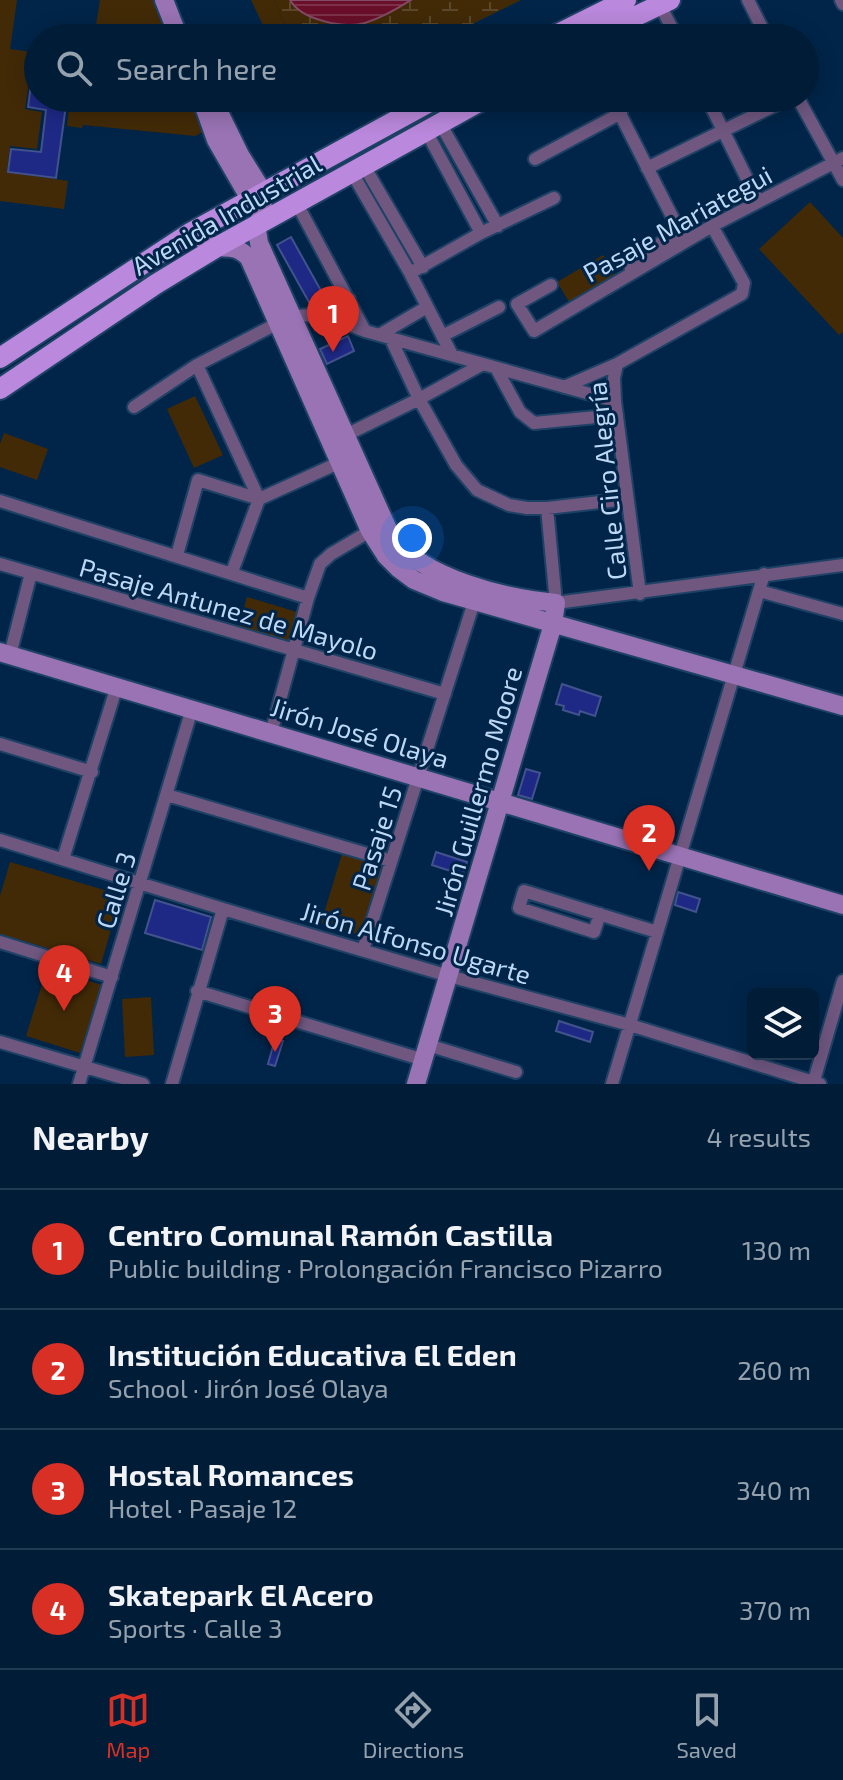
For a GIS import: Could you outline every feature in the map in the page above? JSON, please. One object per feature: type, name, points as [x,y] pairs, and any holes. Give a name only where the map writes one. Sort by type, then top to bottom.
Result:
[{"type":"main road","points":[[164,0],[174,24]]},
{"type":"main road","points":[[578,24],[626,0]]},
{"type":"main road","points":[[619,24],[665,2]]},
{"type":"main road","points":[[206,112],[216,140],[257,195]]},
{"type":"main road","points":[[219,112],[263,207],[257,236],[285,320],[346,459],[370,531],[386,556],[414,580],[474,602],[843,706]]},
{"type":"main road","name":"Avenida Industrial","points":[[0,358],[207,223],[411,112]]},
{"type":"main road","name":"Avenida Industrial","points":[[0,389],[156,284],[217,247],[460,112]]},
{"type":"main road","points":[[207,223],[202,237],[209,246],[237,248],[249,258],[285,320],[344,436],[346,459],[391,536],[411,558],[448,577],[532,601],[556,603]]},
{"type":"main road","name":"Jirón Guillermo Moore","points":[[416,1084],[502,802],[553,624],[556,603]]},
{"type":"main road","name":"Jirón José Olaya","points":[[5,654],[843,905]]},
{"type":"street","points":[[748,0],[760,24]]},
{"type":"street","points":[[665,2],[672,24]]},
{"type":"street","points":[[714,112],[758,201]]},
{"type":"street","points":[[647,168],[761,112]]},
{"type":"street","points":[[807,112],[838,160],[843,180]]},
{"type":"street","points":[[535,159],[621,113],[684,239]]},
{"type":"street","points":[[433,127],[498,226]]},
{"type":"street","points":[[433,127],[481,233]]},
{"type":"street","name":"Pasaje Mariategui","points":[[551,285],[517,304],[534,331],[684,239],[838,160]]},
{"type":"street","points":[[357,168],[423,267]]},
{"type":"street","points":[[357,168],[452,355]]},
{"type":"street","points":[[410,273],[481,233],[554,198]]},
{"type":"street","points":[[296,202],[365,331]]},
{"type":"street","points":[[564,387],[617,364],[742,294],[744,283],[712,226]]},
{"type":"street","points":[[134,407],[197,365],[285,320],[320,315],[349,299]]},
{"type":"street","points":[[385,335],[427,307]]},
{"type":"street","points":[[442,336],[499,307]]},
{"type":"street","points":[[320,315],[365,331],[564,387],[616,408]]},
{"type":"street","points":[[385,335],[456,465],[477,490],[509,505],[547,508],[627,499]]},
{"type":"street","name":"Calle Ciro Alegría","points":[[617,364],[614,378],[616,408],[640,594]]},
{"type":"street","points":[[197,365],[259,499],[232,572]]},
{"type":"street","points":[[344,436],[490,366]]},
{"type":"street","points":[[490,366],[520,412],[534,423],[545,424],[616,408]]},
{"type":"street","points":[[177,555],[198,480],[259,499],[346,459]]},
{"type":"street","points":[[0,501],[308,598]]},
{"type":"street","name":"Jirón Guillermo Moore","points":[[547,508],[556,603]]},
{"type":"street","points":[[271,733],[308,598],[325,558],[370,531]]},
{"type":"street","name":"Pasaje Antunez de Mayolo","points":[[0,564],[445,694]]},
{"type":"street","points":[[556,603],[843,565]]},
{"type":"street","points":[[5,654],[31,573]]},
{"type":"street","points":[[612,1084],[764,574]]},
{"type":"street","points":[[759,591],[843,614]]},
{"type":"street","name":"Pasaje 15","points":[[363,950],[474,602]]},
{"type":"street","points":[[63,859],[116,689]]},
{"type":"street","name":"Calle 3","points":[[79,1084],[192,709]]},
{"type":"street","points":[[0,744],[92,772]]},
{"type":"street","points":[[167,795],[391,861]]},
{"type":"street","name":"Jirón Alfonso Ugarte","points":[[0,840],[449,976],[630,1025],[815,1083]]},
{"type":"street","points":[[600,914],[594,932],[519,908],[524,891],[600,914],[657,932]]},
{"type":"street","points":[[172,1084],[223,909]]},
{"type":"street","points":[[0,942],[112,977]]},
{"type":"street","points":[[815,1083],[840,1006],[843,981]]},
{"type":"street","points":[[197,991],[426,1053],[516,1072]]},
{"type":"street","points":[[0,1042],[143,1084]]},
{"type":"green space","points":[[0,0],[17,0],[10,49],[24,51],[24,112],[42,112],[37,149],[10,146],[7,172],[68,181],[64,209],[0,201]]},
{"type":"green space","points":[[100,0],[153,0],[163,24],[96,24]]},
{"type":"green space","points":[[251,0],[274,0],[285,24],[262,24]]},
{"type":"green space","points":[[274,0],[521,0],[472,24],[285,24]]},
{"type":"green space","points":[[68,112],[199,112],[204,124],[203,132],[195,136],[67,126]]},
{"type":"green space","points":[[810,202],[843,238],[843,332],[839,335],[759,249]]},
{"type":"green space","points":[[603,255],[618,280],[572,307],[557,282]]},
{"type":"green space","points":[[195,396],[223,455],[194,468],[167,409]]},
{"type":"green space","points":[[4,433],[48,449],[37,480],[0,467],[0,444]]},
{"type":"green space","points":[[247,597],[297,612],[289,642],[238,627]]},
{"type":"green space","points":[[342,854],[387,868],[366,937],[321,923]]},
{"type":"green space","points":[[10,862],[121,895],[101,964],[0,934],[0,896]]},
{"type":"green space","points":[[47,968],[102,985],[80,1053],[26,1036]]},
{"type":"green space","points":[[151,997],[154,1055],[125,1057],[122,999]]},
{"type":"shaded area","points":[[290,0],[411,0],[389,13],[360,24],[335,24],[313,18]]},
{"type":"building","points":[[46,112],[65,112],[56,178],[8,172],[11,149],[41,152]]},
{"type":"building","points":[[291,237],[324,296],[310,304],[277,245]]},
{"type":"building","points":[[348,336],[354,351],[327,364],[320,349]]},
{"type":"building","points":[[562,684],[601,697],[595,716],[580,711],[579,715],[556,704]]},
{"type":"building","points":[[526,769],[540,773],[532,799],[518,795]]},
{"type":"building","points":[[436,852],[467,862],[463,875],[432,865]]},
{"type":"building","points":[[678,892],[700,899],[696,912],[675,905]]},
{"type":"building","points":[[155,900],[211,917],[202,950],[145,933]]},
{"type":"building","points":[[559,1021],[593,1032],[590,1042],[556,1031]]},
{"type":"building","points":[[275,1039],[283,1041],[275,1066],[268,1064]]},
{"type":"place","name":"Centro Comunal Ramón Castilla","points":[[333,352]]},
{"type":"place","name":"Institución Educativa El Eden","points":[[649,871]]},
{"type":"place","name":"Skatepark El Acero","points":[[64,1011]]},
{"type":"place","name":"Hostal Romances","points":[[275,1052]]}]
